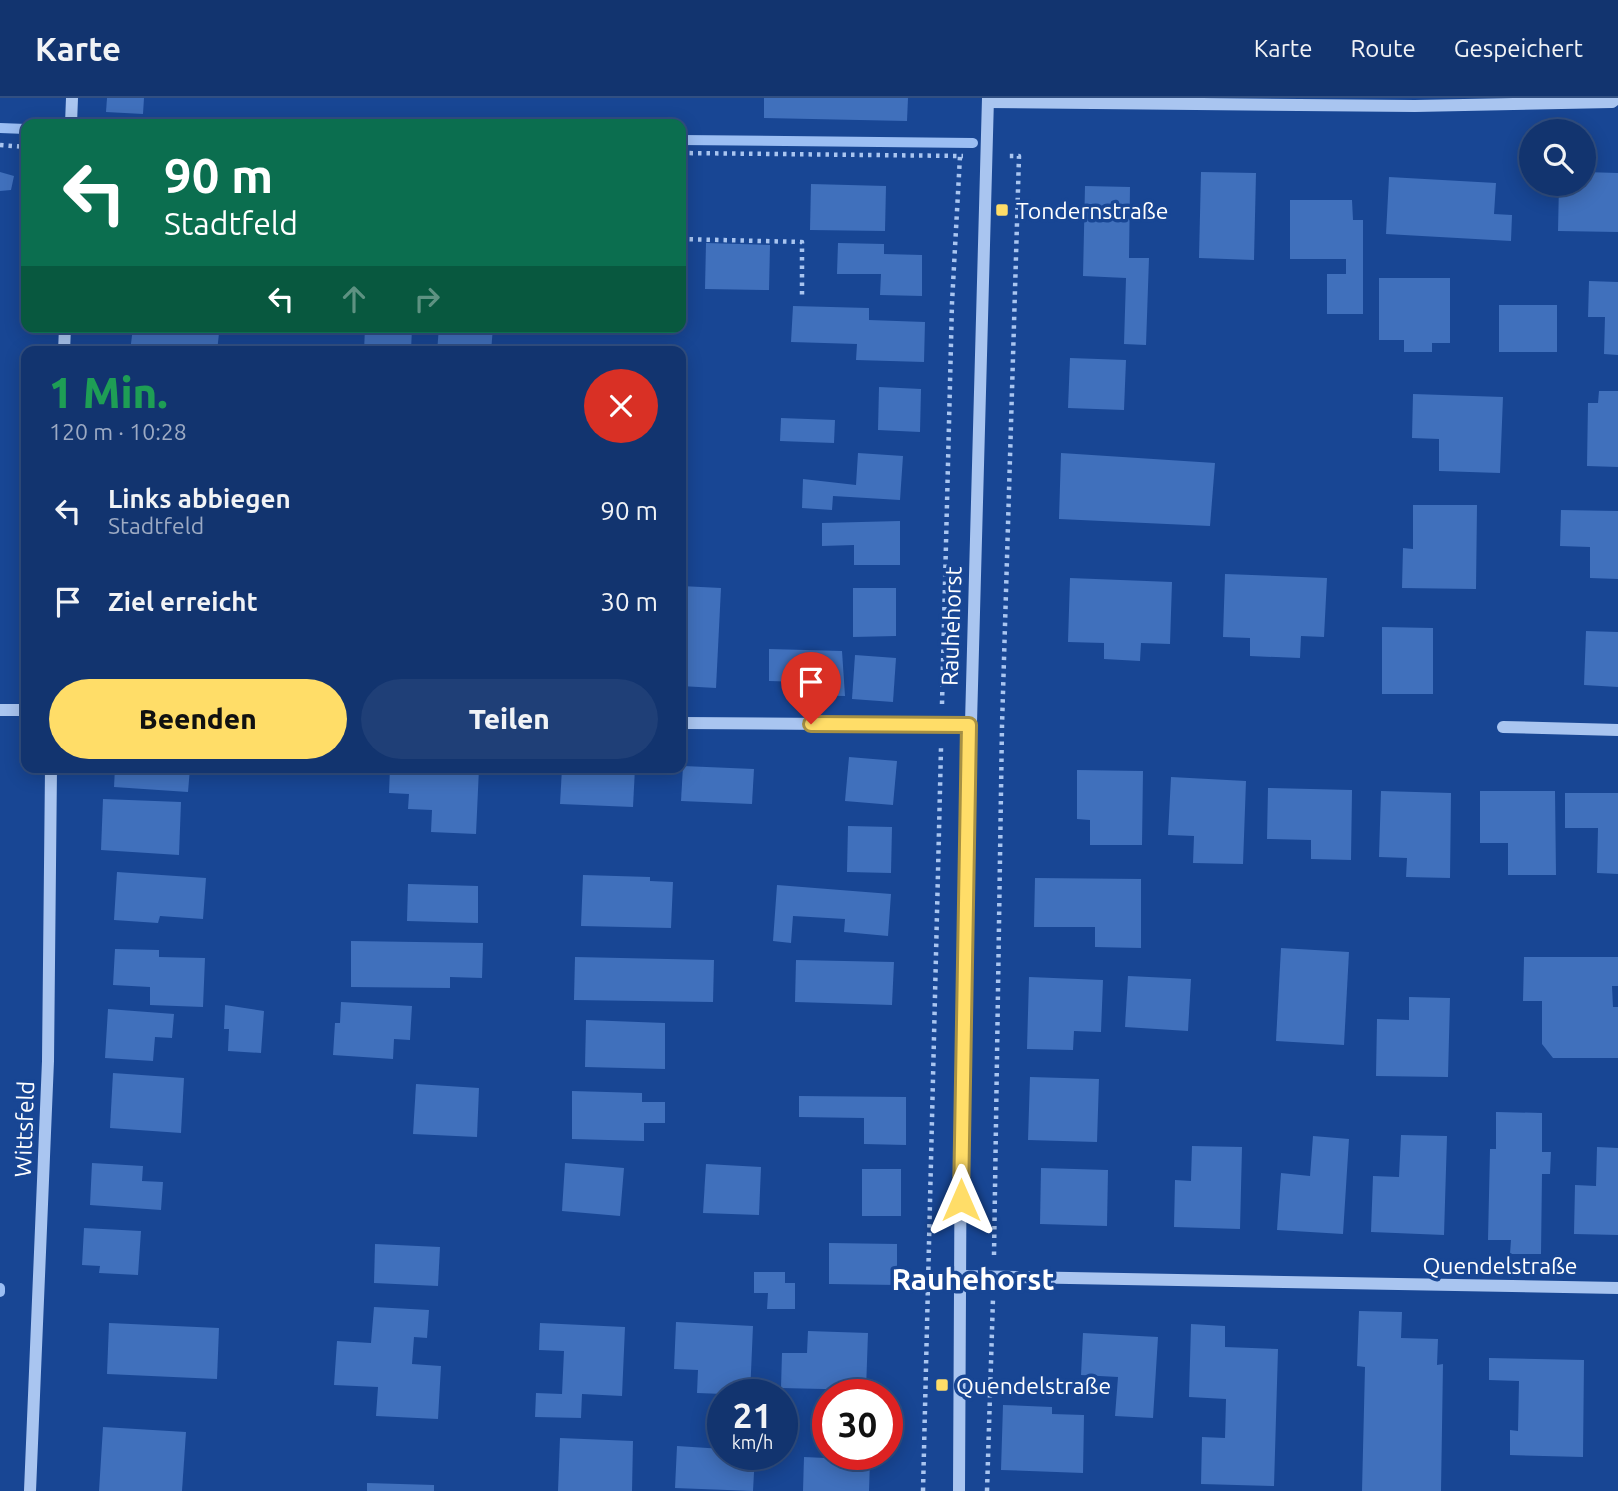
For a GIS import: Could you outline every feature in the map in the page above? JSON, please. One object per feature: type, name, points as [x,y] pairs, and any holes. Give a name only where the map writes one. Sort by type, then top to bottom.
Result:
[{"type":"street","points":[[71,119],[72,98]]},
{"type":"street","points":[[988,100],[1415,106],[1612,102],[1617,98]]},
{"type":"street","name":"Rauhehorst","points":[[959,1491],[961,1090],[988,100]]},
{"type":"street","points":[[0,710],[21,710]]},
{"type":"street","points":[[686,723],[969,725]]},
{"type":"street","points":[[1503,727],[1618,730]]},
{"type":"street","name":"Wittsfeld","points":[[30,1491],[48,1073],[51,773]]},
{"type":"street","name":"Quendelstraße","points":[[962,1276],[1618,1288]]},
{"type":"path","points":[[0,145],[21,147]]},
{"type":"path","points":[[686,153],[960,156],[952,303],[923,1491]]},
{"type":"path","points":[[987,1491],[1001,768],[1019,156]]},
{"type":"path","points":[[686,239],[802,242],[802,295]]},
{"type":"building","points":[[107,98],[144,98],[143,114],[106,112]]},
{"type":"building","points":[[764,98],[908,98],[907,121],[764,118]]},
{"type":"building","points":[[0,172],[14,176],[11,190],[0,191]]},
{"type":"building","points":[[1201,172],[1256,173],[1254,260],[1199,258]]},
{"type":"building","points":[[1596,172],[1618,173],[1618,232],[1558,231],[1559,196],[1596,196]]},
{"type":"building","points":[[1389,177],[1496,183],[1494,214],[1512,215],[1511,241],[1386,234]]},
{"type":"building","points":[[811,184],[886,186],[885,231],[810,230]]},
{"type":"building","points":[[1085,186],[1130,187],[1129,258],[1149,258],[1146,345],[1124,344],[1126,278],[1083,276]]},
{"type":"building","points":[[1290,200],[1352,200],[1353,220],[1363,220],[1363,314],[1327,314],[1327,274],[1346,274],[1346,259],[1290,259]]},
{"type":"building","points":[[706,243],[770,245],[769,290],[705,289]]},
{"type":"building","points":[[838,243],[884,244],[884,254],[922,255],[922,296],[880,295],[881,274],[837,274]]},
{"type":"building","points":[[1379,278],[1450,278],[1450,343],[1432,343],[1432,352],[1404,352],[1404,340],[1379,340]]},
{"type":"building","points":[[1589,281],[1618,282],[1618,355],[1604,354],[1605,317],[1588,317]]},
{"type":"building","points":[[1499,305],[1557,305],[1557,352],[1499,352]]},
{"type":"building","points":[[793,306],[869,308],[869,320],[925,322],[924,362],[856,360],[857,344],[791,342]]},
{"type":"building","points":[[132,333],[219,333],[218,346],[131,346]]},
{"type":"building","points":[[365,333],[412,333],[411,346],[364,346]]},
{"type":"building","points":[[439,333],[493,333],[491,346],[437,346]]},
{"type":"building","points":[[1070,358],[1126,360],[1124,410],[1068,408]]},
{"type":"building","points":[[879,387],[921,389],[920,432],[878,430]]},
{"type":"building","points":[[1599,391],[1618,391],[1618,467],[1587,466],[1588,403],[1598,403]]},
{"type":"building","points":[[1413,394],[1503,397],[1500,473],[1439,471],[1439,439],[1412,438]]},
{"type":"building","points":[[781,418],[835,420],[834,443],[780,441]]},
{"type":"building","points":[[858,453],[903,456],[900,500],[833,496],[832,510],[802,508],[803,479],[856,485]]},
{"type":"building","points":[[1061,453],[1215,463],[1210,526],[1059,519]]},
{"type":"building","points":[[1413,505],[1477,505],[1476,589],[1402,588],[1403,548],[1413,549]]},
{"type":"building","points":[[1561,510],[1618,511],[1618,579],[1590,578],[1590,547],[1560,546]]},
{"type":"building","points":[[900,521],[900,565],[854,565],[854,545],[822,546],[822,523]]},
{"type":"building","points":[[1225,574],[1327,578],[1324,637],[1301,636],[1300,658],[1250,656],[1250,638],[1223,637]]},
{"type":"building","points":[[1070,578],[1172,582],[1170,644],[1141,643],[1140,661],[1104,659],[1104,643],[1068,642]]},
{"type":"building","points":[[686,586],[721,588],[716,688],[686,686]]},
{"type":"building","points":[[853,588],[896,588],[896,636],[853,637]]},
{"type":"building","points":[[1382,627],[1433,628],[1433,694],[1382,694]]},
{"type":"building","points":[[1586,631],[1618,632],[1618,687],[1584,685]]},
{"type":"building","points":[[769,649],[842,651],[845,696],[803,695],[803,682],[769,681]]},
{"type":"building","points":[[855,655],[896,658],[893,702],[852,699]]},
{"type":"building","points":[[849,757],[897,761],[893,805],[845,801]]},
{"type":"building","points":[[686,766],[754,769],[752,804],[681,801],[683,773],[686,773]]},
{"type":"building","points":[[1077,770],[1143,771],[1142,845],[1090,845],[1090,820],[1077,819]]},
{"type":"building","points":[[115,773],[190,773],[188,792],[114,787]]},
{"type":"building","points":[[390,773],[479,773],[476,834],[431,832],[432,810],[408,809],[409,794],[389,793]]},
{"type":"building","points":[[562,773],[635,773],[633,807],[560,804]]},
{"type":"building","points":[[1171,777],[1246,781],[1243,864],[1193,863],[1194,836],[1168,835]]},
{"type":"building","points":[[1268,788],[1352,790],[1351,860],[1311,859],[1311,840],[1267,839]]},
{"type":"building","points":[[1381,791],[1451,793],[1450,878],[1406,877],[1407,858],[1379,857]]},
{"type":"building","points":[[1480,791],[1555,791],[1556,875],[1508,875],[1508,843],[1480,843]]},
{"type":"building","points":[[1565,793],[1618,793],[1618,874],[1597,873],[1598,828],[1565,828]]},
{"type":"building","points":[[103,799],[181,802],[179,855],[101,850]]},
{"type":"building","points":[[848,826],[892,827],[891,873],[847,872]]},
{"type":"building","points":[[117,872],[206,878],[203,919],[160,916],[158,923],[114,920]]},
{"type":"building","points":[[583,875],[650,877],[650,881],[673,882],[671,928],[581,926]]},
{"type":"building","points":[[1035,878],[1141,879],[1141,948],[1095,947],[1095,927],[1034,927]]},
{"type":"building","points":[[408,884],[478,886],[478,923],[407,921]]},
{"type":"building","points":[[777,885],[891,894],[888,936],[844,932],[845,919],[793,916],[791,943],[773,941]]},
{"type":"building","points":[[351,941],[483,943],[482,978],[450,977],[450,988],[351,987]]},
{"type":"building","points":[[1281,948],[1349,952],[1344,1045],[1276,1041]]},
{"type":"building","points":[[115,949],[159,950],[159,957],[205,958],[203,1007],[150,1005],[150,987],[113,985]]},
{"type":"building","points":[[575,957],[714,960],[713,1002],[574,1000]]},
{"type":"building","points":[[1524,957],[1618,957],[1618,986],[1612,986],[1613,1007],[1618,1007],[1618,1058],[1553,1058],[1542,1044],[1542,1001],[1523,1001]]},
{"type":"building","points":[[796,960],[894,962],[892,1005],[795,1002]]},
{"type":"building","points":[[1128,976],[1191,979],[1188,1031],[1125,1027]]},
{"type":"building","points":[[1029,977],[1103,980],[1101,1032],[1074,1031],[1073,1050],[1027,1049]]},
{"type":"building","points":[[1409,997],[1450,998],[1448,1077],[1376,1076],[1377,1019],[1409,1020]]},
{"type":"building","points":[[341,1002],[412,1006],[410,1040],[394,1039],[393,1059],[333,1055],[335,1023],[340,1023]]},
{"type":"building","points":[[225,1005],[264,1011],[261,1053],[228,1051],[229,1029],[224,1029]]},
{"type":"building","points":[[108,1009],[174,1014],[172,1038],[155,1037],[153,1061],[105,1058]]},
{"type":"building","points":[[586,1020],[665,1023],[665,1069],[585,1067]]},
{"type":"building","points":[[113,1073],[184,1078],[181,1133],[110,1128]]},
{"type":"building","points":[[1030,1077],[1099,1079],[1097,1142],[1028,1140]]},
{"type":"building","points":[[416,1084],[479,1088],[477,1137],[413,1134]]},
{"type":"building","points":[[572,1091],[642,1093],[642,1102],[665,1102],[665,1123],[644,1123],[644,1141],[572,1139]]},
{"type":"building","points":[[799,1096],[906,1097],[906,1145],[864,1144],[864,1118],[799,1117]]},
{"type":"building","points":[[1496,1112],[1542,1113],[1542,1152],[1551,1152],[1550,1174],[1542,1174],[1541,1254],[1510,1254],[1511,1240],[1488,1240],[1490,1149],[1496,1149]]},
{"type":"building","points":[[1401,1135],[1447,1136],[1444,1235],[1371,1232],[1373,1176],[1399,1177]]},
{"type":"building","points":[[1313,1136],[1349,1139],[1343,1234],[1277,1230],[1281,1173],[1310,1176]]},
{"type":"building","points":[[1192,1146],[1242,1147],[1240,1229],[1174,1227],[1175,1180],[1191,1181]]},
{"type":"building","points":[[1597,1147],[1618,1148],[1618,1235],[1574,1234],[1575,1185],[1596,1186]]},
{"type":"building","points":[[92,1163],[143,1166],[142,1181],[163,1182],[161,1210],[90,1205]]},
{"type":"building","points":[[565,1163],[624,1168],[620,1216],[562,1211]]},
{"type":"building","points":[[706,1164],[761,1167],[759,1215],[703,1213]]},
{"type":"building","points":[[1041,1168],[1108,1170],[1107,1226],[1040,1224]]},
{"type":"building","points":[[862,1169],[901,1169],[901,1216],[862,1216]]},
{"type":"building","points":[[84,1228],[141,1231],[138,1275],[99,1273],[100,1266],[82,1265]]},
{"type":"building","points":[[829,1243],[897,1244],[897,1285],[829,1284]]},
{"type":"building","points":[[375,1244],[440,1247],[438,1286],[374,1283]]},
{"type":"building","points":[[754,1272],[785,1272],[785,1283],[795,1283],[795,1309],[767,1309],[768,1293],[754,1293]]},
{"type":"building","points":[[374,1307],[429,1310],[427,1338],[414,1337],[412,1364],[441,1366],[438,1419],[376,1416],[378,1387],[334,1385],[337,1341],[371,1343]]},
{"type":"building","points":[[1359,1311],[1402,1312],[1401,1338],[1438,1339],[1437,1365],[1443,1364],[1441,1491],[1362,1491],[1365,1367],[1357,1366]]},
{"type":"building","points":[[676,1322],[753,1326],[751,1379],[707,1379],[707,1393],[697,1393],[698,1370],[674,1369]]},
{"type":"building","points":[[109,1323],[219,1328],[217,1379],[107,1374]]},
{"type":"building","points":[[540,1323],[625,1327],[622,1396],[582,1394],[581,1418],[535,1417],[536,1393],[562,1394],[564,1351],[539,1350]]},
{"type":"building","points":[[1191,1324],[1225,1326],[1225,1347],[1278,1349],[1274,1486],[1201,1484],[1202,1437],[1225,1438],[1226,1399],[1189,1397]]},
{"type":"building","points":[[808,1331],[868,1333],[866,1379],[812,1379],[812,1389],[798,1388],[798,1379],[781,1379],[782,1353],[807,1353]]},
{"type":"building","points":[[1083,1333],[1158,1337],[1153,1418],[1115,1416],[1118,1377],[1081,1375]]},
{"type":"building","points":[[1489,1358],[1584,1360],[1583,1457],[1510,1455],[1510,1430],[1518,1431],[1519,1381],[1489,1380]]},
{"type":"building","points":[[1003,1405],[1052,1407],[1052,1414],[1084,1415],[1083,1473],[1001,1470]]},
{"type":"building","points":[[103,1427],[186,1432],[182,1491],[99,1491]]},
{"type":"building","points":[[560,1438],[633,1441],[632,1491],[558,1491]]},
{"type":"building","points":[[677,1446],[707,1448],[707,1470],[754,1470],[753,1491],[675,1488]]},
{"type":"building","points":[[804,1457],[812,1457],[812,1470],[870,1470],[869,1491],[803,1491]]},
{"type":"building","points":[[367,1483],[434,1485],[434,1491],[367,1491]]},
{"type":"waterway","points":[[0,128],[21,129]]},
{"type":"waterway","points":[[686,140],[973,143]]},
{"type":"place","name":"Tondernstraße","points":[[1002,210]]},
{"type":"place","name":"Quendelstraße","points":[[942,1385]]},
{"type":"district","name":"Rauhehorst","points":[[973,1279]]},
{"type":"route","points":[[811,724],[969,725],[961,1200]]}]
